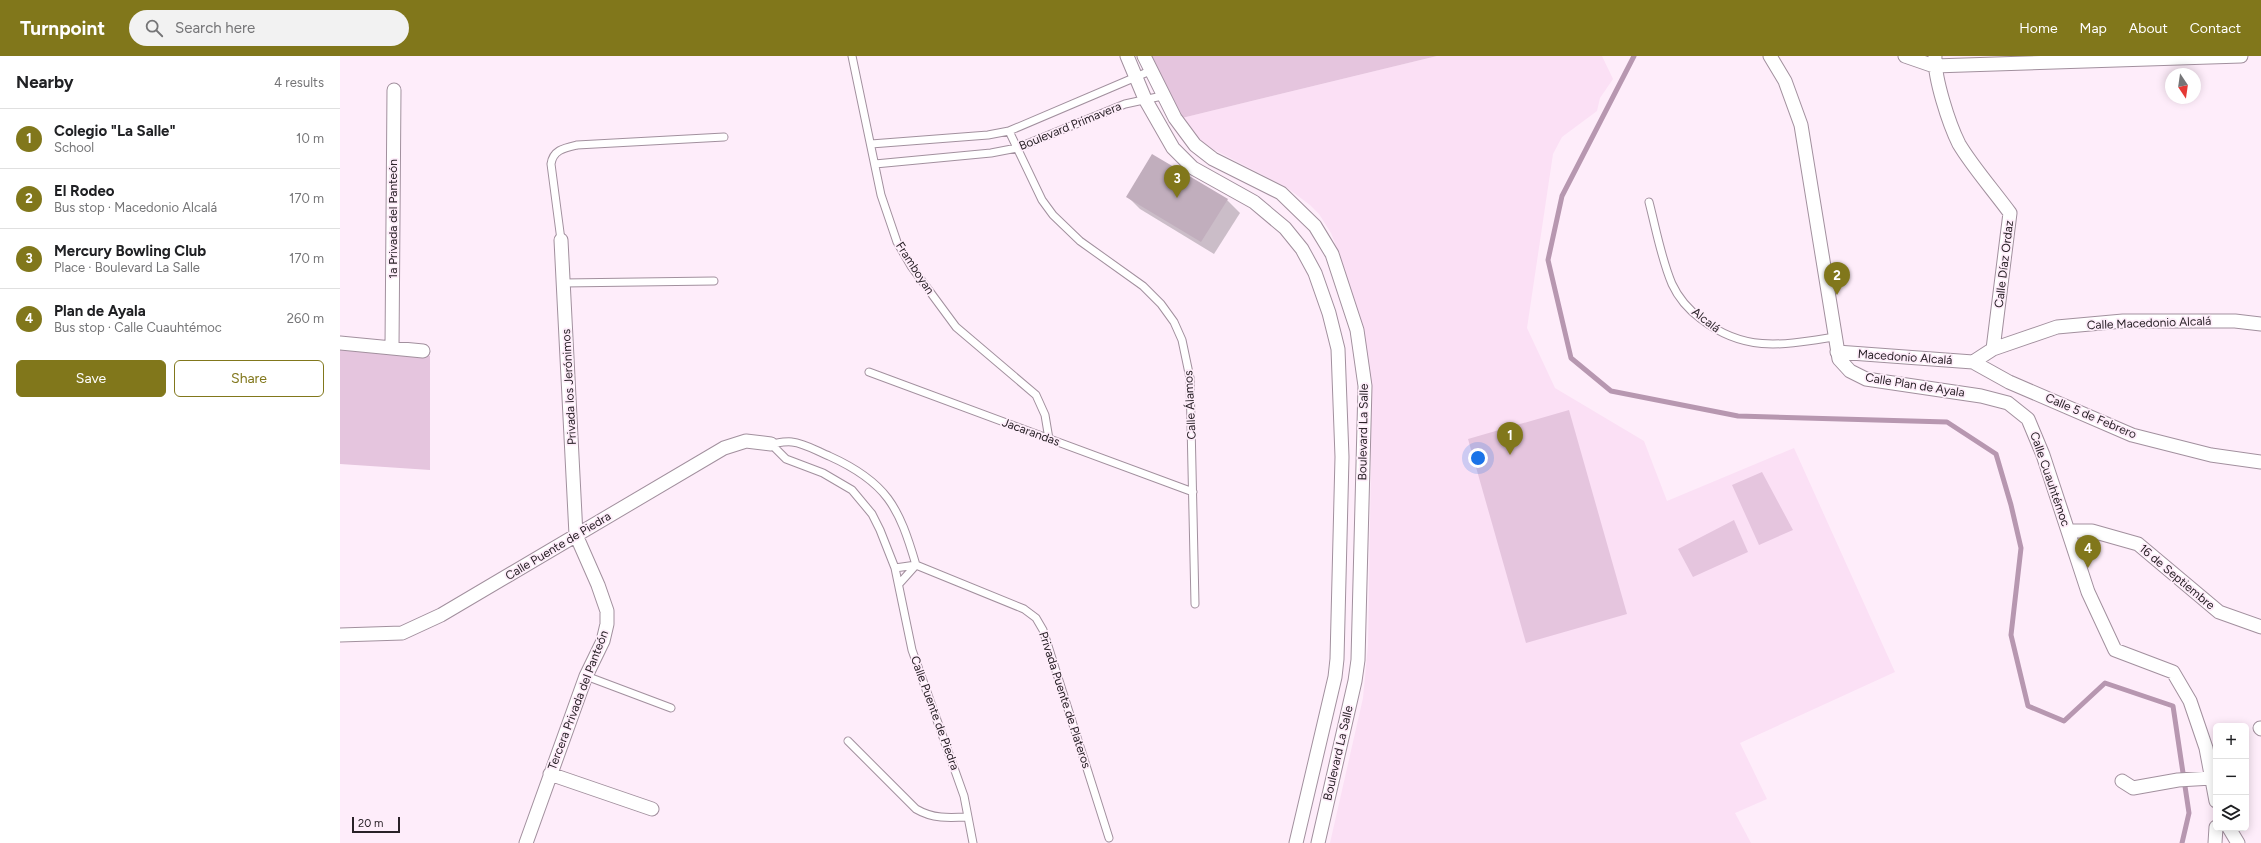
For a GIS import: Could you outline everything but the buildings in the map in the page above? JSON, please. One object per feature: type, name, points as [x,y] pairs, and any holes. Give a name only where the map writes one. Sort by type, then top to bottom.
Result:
[{"type":"street","name":"Boulevard La Salle","points":[[1127,56],[1145,99],[1173,148],[1193,168],[1254,202],[1285,228],[1302,249],[1315,273],[1329,313],[1338,349],[1342,457],[1337,659],[1335,677],[1296,843]]},
{"type":"street","name":"Boulevard La Salle","points":[[1144,56],[1162,96],[1175,118],[1195,145],[1213,159],[1281,193],[1315,226],[1332,254],[1357,330],[1365,386],[1358,660],[1355,681],[1318,843]]},
{"type":"street","points":[[1770,56],[1785,80],[1801,125],[1808,159],[1837,352]]},
{"type":"street","points":[[1905,56],[1935,61],[2241,56]]},
{"type":"street","name":"Calle Díaz Ordaz","points":[[1935,61],[1942,97],[1959,144],[2010,213],[1993,349]]},
{"type":"street","name":"1a Privada del Panteón","points":[[392,348],[394,90]]},
{"type":"street","name":"Privada los Jerónimos","points":[[561,240],[576,535]]},
{"type":"street","name":"Calle Macedonio Alcalá","points":[[1973,362],[1993,349],[2057,327],[2123,321],[2235,321],[2261,324]]},
{"type":"street","points":[[340,343],[423,351]]},
{"type":"street","name":"Macedonio Alcalá","points":[[1837,352],[1973,362]]},
{"type":"street","name":"Calle Plan de Ayala","points":[[1837,352],[1843,365],[1850,371],[1866,379],[1981,396]]},
{"type":"street","name":"Calle 5 de Febrero","points":[[1973,362],[2009,382],[2132,435],[2211,455],[2261,462]]},
{"type":"street","name":"Calle Cuauhtémoc","points":[[1981,396],[2008,404],[2028,419],[2043,455],[2088,592],[2115,650],[2173,672],[2190,701],[2206,748],[2206,778],[2213,795]]},
{"type":"street","name":"Calle Puente de Piedra","points":[[340,635],[402,633],[441,615],[724,448],[746,441],[771,444]]},
{"type":"street","name":"16 de Septiembre","points":[[2068,531],[2092,531],[2138,544],[2219,612],[2261,626]]},
{"type":"street","name":"Tercera Privada del Panteón","points":[[526,843],[586,676],[603,641],[607,624],[607,611],[576,535]]},
{"type":"street","points":[[550,774],[652,809]]},
{"type":"street","points":[[2122,781],[2133,788],[2178,780],[2206,778]]},
{"type":"street","points":[[2215,843],[2216,831]]},
{"type":"street","points":[[2231,831],[2238,843]]},
{"type":"lane","name":"Framboyan","points":[[852,56],[881,195],[891,227],[911,266],[956,327],[1036,395],[1046,415],[1050,439]]},
{"type":"lane","name":"Boulevard Primavera","points":[[871,144],[988,135],[1009,131],[1150,71]]},
{"type":"lane","name":"Boulevard Primavera","points":[[875,164],[991,153],[1017,148],[1125,104],[1162,96]]},
{"type":"lane","name":"Calle Álamos","points":[[1009,131],[1042,200],[1053,215],[1080,241],[1143,286],[1161,304],[1174,322],[1182,340],[1190,378],[1195,604]]},
{"type":"lane","points":[[561,240],[551,164],[556,153],[561,149],[577,145],[724,137]]},
{"type":"lane","name":"Alcalá","points":[[1649,202],[1673,285],[1694,313],[1706,322],[1725,334],[1754,344],[1788,344],[1834,336]]},
{"type":"lane","points":[[563,282],[714,281]]},
{"type":"lane","name":"Jacarandas","points":[[869,372],[1193,492]]},
{"type":"lane","name":"Calle Puente de Piedra","points":[[771,444],[793,442],[842,462],[873,482],[882,490],[898,513],[904,525],[916,565]]},
{"type":"lane","name":"Calle Puente de Piedra","points":[[771,444],[786,459],[835,479],[858,495],[872,514],[895,568],[903,616],[912,650],[960,782],[973,843]]},
{"type":"lane","points":[[895,568],[916,565]]},
{"type":"lane","points":[[898,584],[916,565]]},
{"type":"lane","name":"Privada Puente de Plateros","points":[[916,565],[1024,609],[1039,623],[1109,838]]},
{"type":"lane","points":[[586,676],[671,708]]},
{"type":"lane","points":[[848,741],[916,809],[926,815],[945,818],[968,817]]},
{"type":"shaded area","points":[[1150,56],[1437,56],[1182,118]]},
{"type":"shaded area","points":[[1437,56],[1602,56],[1613,79],[1600,98],[1597,111],[1562,137],[1553,154],[1527,328],[1555,388],[1644,441],[1667,501],[1794,448],[1895,672],[1740,743],[1767,799],[1735,813],[1751,843],[1330,843],[1363,698],[1368,645],[1371,463],[1369,409],[1360,323],[1344,267],[1331,233],[1319,214],[1310,205],[1286,187],[1203,144],[1194,137],[1182,118]]},
{"type":"shaded area","points":[[340,350],[430,356],[430,470],[340,464]]},
{"type":"shaded area","points":[[1569,410],[1627,614],[1526,643],[1468,439]]},
{"type":"shaded area","points":[[1762,472],[1793,530],[1759,545],[1732,485]]},
{"type":"shaded area","points":[[1734,520],[1748,552],[1693,577],[1678,549]]},
{"type":"waterway","points":[[1634,56],[1562,196],[1548,260],[1571,358],[1611,391],[1738,416],[1947,422],[1996,454],[2011,505],[2021,548],[2011,635],[2028,706],[2064,721],[2105,683],[2173,706],[2189,813],[2182,843]]},
{"type":"place","name":"Mercury Bowling Club","points":[[1177,198]]},
{"type":"place","name":"El Rodeo","points":[[1837,295]]},
{"type":"place","name":"Colegio \"La Salle\"","points":[[1510,455]]},
{"type":"place","name":"Plan de Ayala","points":[[2088,568]]}]
